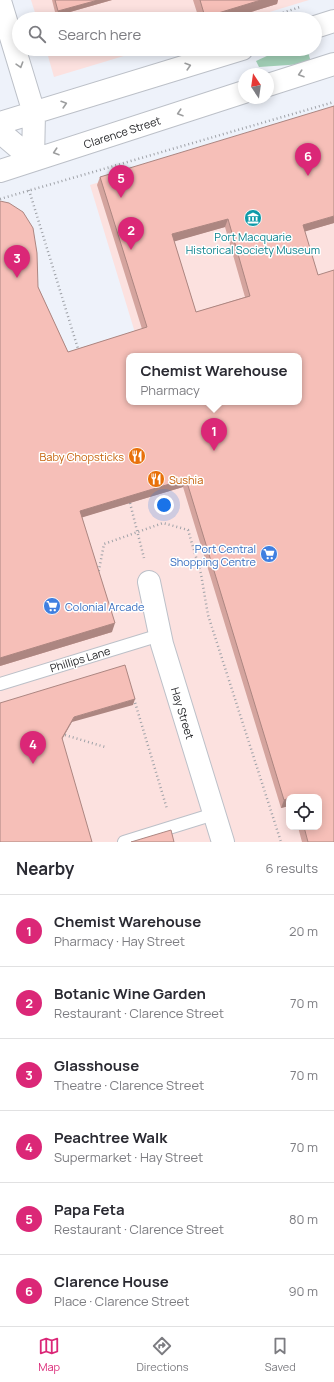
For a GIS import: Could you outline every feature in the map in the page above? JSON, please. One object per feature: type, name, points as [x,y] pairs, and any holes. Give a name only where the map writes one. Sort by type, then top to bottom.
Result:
[{"type":"street","points":[[0,1],[12,41]]},
{"type":"street","points":[[322,25],[334,21]]},
{"type":"street","points":[[17,56],[34,113],[33,160]]},
{"type":"street","points":[[0,123],[219,56]]},
{"type":"street","points":[[274,83],[334,64]]},
{"type":"street","name":"Clarence Street","points":[[0,171],[238,94]]},
{"type":"street","points":[[0,132],[33,160]]},
{"type":"street","name":"Hay Street","points":[[149,582],[160,635],[223,842]]},
{"type":"lane","name":"Phillips Lane","points":[[0,684],[160,635]]},
{"type":"lane","points":[[124,842],[214,814]]},
{"type":"path","points":[[285,12],[306,5]]},
{"type":"path","points":[[0,199],[334,102]]},
{"type":"path","points":[[29,190],[80,355]]},
{"type":"path","points":[[130,503],[140,538]]},
{"type":"path","points":[[65,735],[105,747]]},
{"type":"shaded area","points":[[31,0],[309,0],[270,12],[35,12]]},
{"type":"shaded area","points":[[48,56],[124,56],[54,77]]},
{"type":"shaded area","points":[[334,110],[334,842],[0,842],[0,214],[53,361],[136,336],[90,185]]},
{"type":"green space","points":[[267,56],[309,56],[311,62],[303,64],[259,67],[256,61]]},
{"type":"building","points":[[55,0],[98,0],[58,11]]},
{"type":"building","points":[[200,0],[261,0],[221,12],[204,12]]},
{"type":"building","name":"Port Central Shopping Centre","points":[[334,106],[334,216],[303,225],[318,275],[334,270],[334,842],[308,842],[305,830],[322,830],[322,794],[286,794],[286,799],[284,800],[186,479],[80,511],[115,623],[0,658],[0,201],[9,203],[23,212],[33,228],[37,253],[38,287],[68,352],[147,327],[100,177]],"holes":[[[228,219],[250,296],[196,312],[172,234]]]},
{"type":"building","points":[[125,665],[135,699],[74,717],[62,738],[92,842],[0,842],[0,703]]},
{"type":"building","points":[[171,830],[174,842],[131,842]]},
{"type":"place","name":"Clarence House","points":[[308,176]]},
{"type":"place","name":"Papa Feta","points":[[121,198]]},
{"type":"place","name":"Port Macquarie Historical Society Museum","points":[[253,218]]},
{"type":"place","name":"Botanic Wine Garden","points":[[131,250]]},
{"type":"place","name":"Glasshouse","points":[[17,278]]},
{"type":"place","name":"Chemist Warehouse","points":[[214,451]]},
{"type":"place","name":"Baby Chopsticks","points":[[137,456]]},
{"type":"place","name":"Sushia","points":[[156,479]]},
{"type":"place","name":"Port Central Shopping Centre","points":[[269,554]]},
{"type":"place","name":"Colonial Arcade","points":[[52,606]]},
{"type":"place","name":"Peachtree Walk","points":[[33,764]]}]
